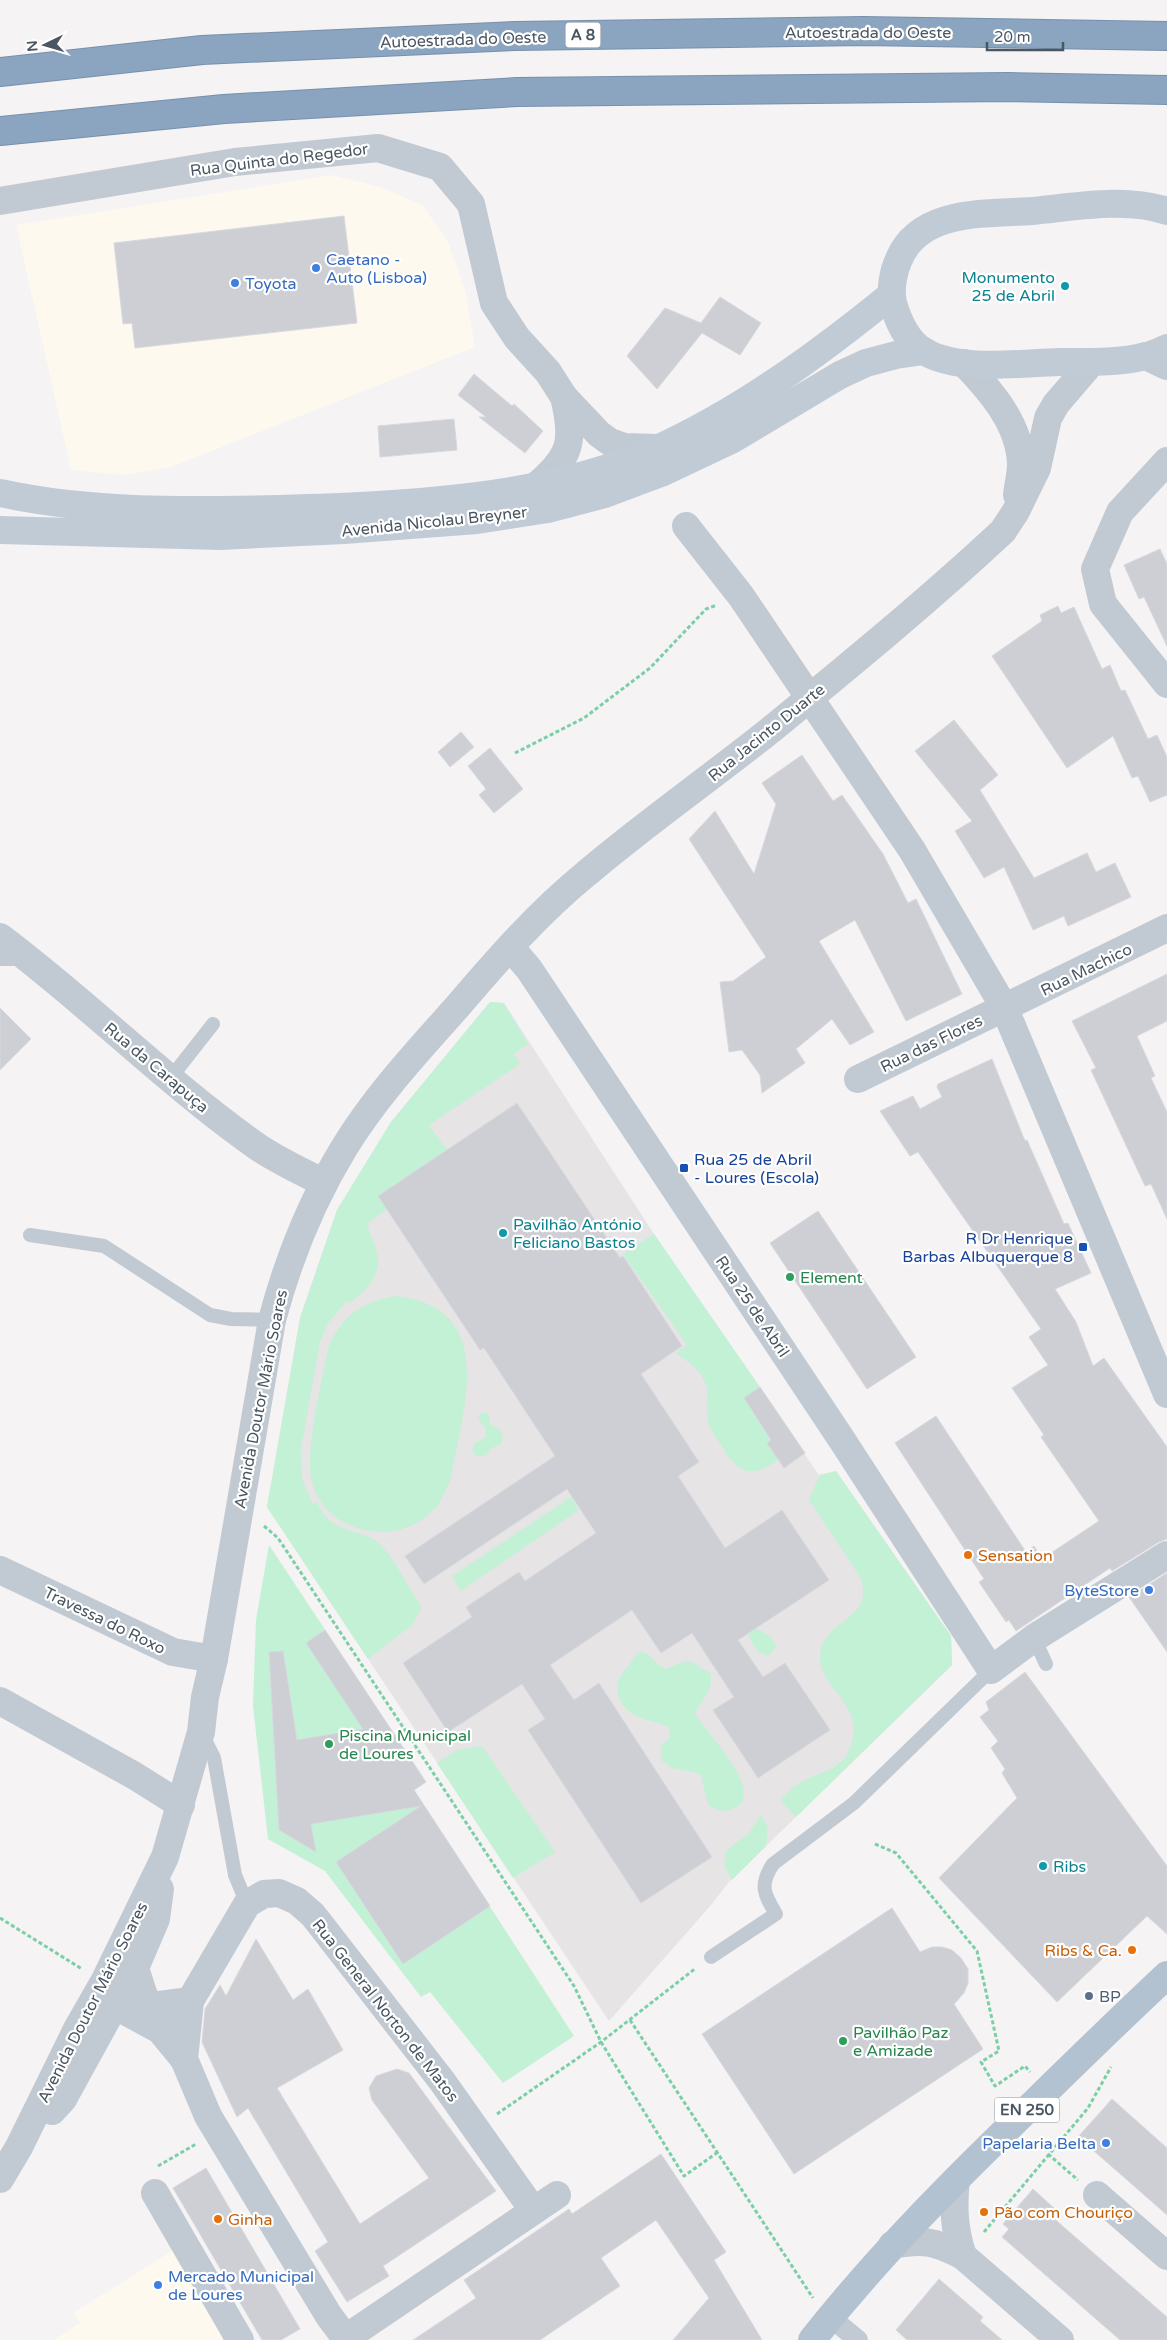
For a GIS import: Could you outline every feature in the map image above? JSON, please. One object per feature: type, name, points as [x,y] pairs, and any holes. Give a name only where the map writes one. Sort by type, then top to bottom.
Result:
[{"type":"highway","name":"Autoestrada do Oeste","points":[[0,72],[202,50],[515,36],[863,31],[1167,36]]},
{"type":"highway","points":[[0,131],[224,109],[517,92],[1008,87],[1167,90]]},
{"type":"main road","name":"Avenida Nicolau Breyner","points":[[1160,357],[1092,362],[964,363],[942,359],[924,351],[906,334],[895,311],[891,295],[895,268],[904,247],[918,232],[943,220],[978,214],[1108,205],[1137,206],[1167,211]]},
{"type":"main road","name":"Avenida Nicolau Breyner","points":[[0,493],[91,507],[202,511],[343,507],[475,496],[536,486],[598,471],[658,448],[721,415],[847,331],[891,295]]},
{"type":"main road","name":"Avenida Nicolau Breyner","points":[[0,530],[220,536],[344,530],[477,520],[548,509],[605,494],[661,473],[733,438],[840,375],[866,363],[896,354],[924,351]]},
{"type":"main road","name":"EN 250","points":[[812,2340],[823,2310],[892,2245],[1046,2091],[1167,1975]]},
{"type":"street","name":"Rua Quinta do Regedor","points":[[0,201],[234,162],[378,148],[440,168],[471,204],[494,302],[517,338],[548,372],[564,397],[599,434],[610,442],[624,447],[658,448]]},
{"type":"street","name":"Rua Jacinto Duarte","points":[[510,947],[585,874],[809,697],[981,552],[1003,531],[1016,511],[1037,468],[1048,418],[1056,404],[1092,362]]},
{"type":"street","name":"Rua Jacinto Duarte","points":[[964,363],[981,380],[1008,417],[1021,463],[1016,511]]},
{"type":"street","name":"Rua Quinta do Regedor","points":[[536,486],[554,471],[569,447],[570,422],[564,397]]},
{"type":"street","points":[[1167,461],[1120,512],[1095,569],[1103,604],[1167,684]]},
{"type":"street","points":[[686,526],[740,596],[912,850],[1004,1007],[1167,1394]]},
{"type":"street","name":"Rua Machico","points":[[1004,1007],[1035,994],[1167,928]]},
{"type":"street","name":"Rua da Carapuça","points":[[0,936],[30,959],[169,1080],[256,1146],[324,1183]]},
{"type":"street","name":"Avenida Doutor Mário Soares","points":[[0,2179],[102,2006],[135,1968],[156,1919],[165,1857],[201,1732],[205,1697],[214,1659],[272,1320],[283,1279],[297,1239],[344,1147],[398,1074],[510,947]]},
{"type":"street","name":"Rua 25 de Abril","points":[[510,947],[529,969],[842,1440],[991,1670]]},
{"type":"street","name":"Rua das Flores","points":[[858,1079],[1004,1007]]},
{"type":"street","points":[[991,1670],[1034,1638],[1167,1555]]},
{"type":"street","name":"Travessa do Roxo","points":[[0,1570],[173,1652],[214,1659]]},
{"type":"street","points":[[0,1701],[135,1776],[180,1805]]},
{"type":"street","name":"Avenida Doutor Mário Soares","points":[[102,2006],[105,1980],[165,1857]]},
{"type":"street","name":"Rua General Norton de Matos","points":[[247,1904],[264,1894],[279,1893],[298,1901],[327,1929],[475,2126],[533,2210]]},
{"type":"street","points":[[184,2059],[190,2001],[247,1904]]},
{"type":"street","points":[[135,1968],[144,1996],[184,2059],[208,2116],[329,2316],[345,2339],[557,2195]]},
{"type":"street","points":[[152,2006],[190,2001]]},
{"type":"street","points":[[102,2006],[160,2030],[184,2059]]},
{"type":"street","points":[[956,2180],[953,2210],[956,2237],[964,2256]]},
{"type":"street","points":[[155,2194],[240,2340]]},
{"type":"street","points":[[1097,2195],[1167,2256]]},
{"type":"street","points":[[892,2245],[914,2241],[942,2244],[964,2256],[1060,2340]]},
{"type":"street","points":[[823,2310],[858,2340]]},
{"type":"lane","points":[[0,959],[30,959]]},
{"type":"lane","points":[[169,1080],[213,1024]]},
{"type":"lane","points":[[30,1234],[104,1246],[210,1315],[230,1319],[272,1320]]},
{"type":"lane","points":[[1034,1638],[1046,1664]]},
{"type":"lane","points":[[711,1956],[776,1914],[766,1897],[764,1886],[766,1875],[773,1864],[854,1803],[991,1670]]},
{"type":"lane","points":[[201,1732],[214,1758],[235,1875],[247,1904]]},
{"type":"path","points":[[515,753],[584,718],[650,668],[706,609],[740,596]]},
{"type":"path","points":[[258,1520],[278,1538],[569,1978],[600,2042],[684,2176],[718,2152]]},
{"type":"path","points":[[875,1844],[896,1853],[976,1951],[999,2051],[981,2062],[996,2086],[1026,2066],[1046,2091]]},
{"type":"path","points":[[0,1918],[79,1967],[105,1980]]},
{"type":"path","points":[[475,2126],[509,2107],[600,2042],[711,1956]]},
{"type":"path","points":[[630,2020],[823,2310]]},
{"type":"path","points":[[964,2256],[1088,2108],[1112,2065]]},
{"type":"path","points":[[157,2167],[218,2132]]},
{"type":"path","points":[[1048,2154],[1097,2195]]},
{"type":"shaded area","points":[[331,175],[381,187],[422,205],[447,239],[465,290],[475,347],[171,467],[124,475],[71,470],[16,225]]},
{"type":"shaded area","points":[[490,1002],[504,1003],[654,1234],[819,1475],[836,1471],[951,1636],[952,1665],[728,1883],[609,2021],[267,1507],[300,1318],[337,1210],[391,1122]]},
{"type":"shaded area","name":"Mercado Municipal de Loures","points":[[175,2249],[228,2336],[221,2340],[54,2340],[80,2323],[73,2313]]},
{"type":"green space","points":[[490,1002],[504,1003],[528,1044],[514,1054],[520,1064],[429,1125],[447,1150],[378,1196],[387,1209],[368,1223],[376,1248],[378,1268],[367,1288],[349,1303],[347,1301],[328,1323],[320,1342],[301,1449],[302,1479],[313,1504],[317,1502],[323,1513],[330,1520],[338,1526],[373,1539],[385,1549],[422,1608],[412,1625],[368,1659],[267,1507],[300,1318],[337,1210],[391,1122]]},
{"type":"green space","points":[[654,1234],[760,1387],[745,1398],[788,1428],[767,1443],[778,1460],[760,1470],[745,1470],[739,1467],[727,1455],[713,1434],[707,1416],[707,1390],[704,1380],[695,1368],[676,1353],[687,1345],[623,1254]]},
{"type":"green space","points":[[396,1296],[429,1305],[450,1320],[462,1342],[467,1367],[466,1395],[450,1481],[444,1495],[435,1508],[420,1521],[403,1529],[384,1532],[366,1530],[348,1524],[332,1514],[320,1500],[312,1482],[310,1452],[318,1398],[328,1349],[333,1338],[346,1319],[354,1312],[373,1302]]},
{"type":"green space","points":[[486,1412],[489,1415],[490,1424],[500,1430],[503,1438],[501,1444],[490,1449],[487,1455],[479,1457],[474,1454],[473,1447],[474,1444],[486,1436],[486,1428],[478,1419],[480,1414]]},
{"type":"green space","points":[[836,1471],[951,1636],[952,1665],[796,1817],[780,1800],[800,1783],[829,1770],[841,1762],[849,1750],[853,1734],[853,1721],[848,1709],[827,1679],[822,1669],[820,1657],[823,1644],[829,1634],[855,1612],[861,1603],[863,1592],[860,1577],[809,1500],[820,1475]]},
{"type":"green space","points":[[571,1497],[579,1510],[461,1591],[452,1576]]},
{"type":"green space","name":"Piscina Municipal de Loures","points":[[269,1545],[426,1782],[414,1790],[574,2036],[503,2083],[430,1992],[421,1997],[325,1871],[268,1839],[253,1706],[256,1620]]},
{"type":"green space","points":[[744,1625],[763,1632],[772,1638],[776,1647],[768,1656],[755,1648]]},
{"type":"green space","points":[[640,1652],[647,1654],[666,1669],[684,1661],[690,1661],[710,1673],[711,1685],[695,1713],[732,1763],[740,1778],[744,1791],[741,1803],[730,1810],[718,1810],[708,1804],[701,1776],[698,1773],[672,1768],[661,1760],[661,1746],[669,1738],[670,1729],[635,1715],[620,1700],[617,1688],[618,1682]]},
{"type":"green space","points":[[482,1746],[555,1852],[513,1878],[437,1763],[457,1750]]},
{"type":"green space","points":[[761,1815],[768,1827],[766,1846],[732,1880],[724,1865],[727,1850],[749,1833]]},
{"type":"building","name":"Toyota","points":[[344,216],[357,323],[135,348],[132,323],[123,324],[114,243]]},
{"type":"building","points":[[720,297],[761,323],[740,355],[702,333],[657,389],[627,356],[665,308],[701,323]]},
{"type":"building","points":[[474,374],[512,406],[514,404],[543,431],[525,453],[479,417],[486,417],[458,395]]},
{"type":"building","points":[[454,419],[457,450],[380,457],[378,426]]},
{"type":"building","points":[[1160,549],[1167,564],[1167,646],[1144,597],[1139,599],[1124,565]]},
{"type":"building","points":[[1058,606],[1061,613],[1074,607],[1102,669],[1110,665],[1121,691],[1125,690],[1148,739],[1157,735],[1167,757],[1167,795],[1150,802],[1138,776],[1132,778],[1113,736],[1067,768],[992,656],[1042,621],[1040,615]]},
{"type":"building","points":[[954,720],[998,775],[980,790],[1034,878],[1087,853],[1096,872],[1115,863],[1131,897],[1068,926],[1064,916],[1033,930],[1004,867],[984,878],[955,831],[972,821],[915,751]]},
{"type":"building","points":[[461,732],[474,747],[450,767],[438,752]]},
{"type":"building","points":[[490,748],[523,789],[494,813],[479,795],[486,789],[468,766]]},
{"type":"building","points":[[802,755],[833,801],[842,795],[883,854],[908,903],[916,899],[962,994],[906,1021],[855,920],[819,941],[874,1032],[850,1045],[832,1019],[796,1049],[805,1063],[762,1093],[760,1075],[742,1050],[729,1052],[720,982],[733,981],[766,957],[689,839],[715,811],[754,874],[776,804],[762,783]]},
{"type":"building","points":[[1167,974],[1167,1021],[1137,1036],[1155,1076],[1151,1078],[1167,1112],[1167,1219],[1151,1184],[1145,1186],[1091,1070],[1096,1068],[1072,1021]]},
{"type":"building","points":[[0,1008],[31,1039],[0,1070]]},
{"type":"building","points":[[992,1059],[1025,1141],[1027,1140],[1064,1224],[1068,1223],[1091,1273],[1055,1289],[1076,1322],[1093,1366],[1104,1358],[1167,1447],[1167,1539],[1112,1571],[1110,1568],[1016,1631],[1009,1620],[1006,1622],[979,1582],[984,1579],[895,1443],[936,1416],[1026,1552],[1034,1546],[1042,1559],[1099,1521],[1041,1437],[1044,1435],[1012,1388],[1048,1365],[1029,1337],[1041,1329],[918,1152],[910,1156],[880,1111],[913,1096],[920,1109],[942,1097],[937,1087],[938,1084]]},
{"type":"building","points":[[517,1103],[620,1258],[623,1256],[682,1346],[641,1374],[699,1462],[678,1476],[725,1548],[782,1510],[829,1580],[738,1640],[763,1677],[785,1663],[830,1730],[758,1778],[713,1710],[734,1697],[692,1633],[661,1653],[632,1610],[550,1665],[574,1700],[599,1683],[712,1857],[641,1903],[528,1730],[545,1719],[522,1684],[448,1732],[403,1663],[472,1617],[466,1607],[519,1572],[525,1581],[596,1533],[567,1489],[424,1584],[405,1556],[555,1456],[484,1348],[480,1350],[378,1196]]},
{"type":"building","points":[[818,1211],[916,1357],[867,1389],[770,1243]]},
{"type":"building","points":[[760,1387],[805,1453],[784,1468],[767,1443],[771,1440],[744,1398]]},
{"type":"building","points":[[1167,1573],[1167,1652],[1129,1597]]},
{"type":"building","name":"Piscina Municipal de Loures","points":[[325,1630],[426,1782],[414,1790],[490,1906],[403,1964],[336,1862],[421,1806],[311,1824],[316,1852],[279,1830],[269,1652],[283,1651],[297,1740],[363,1729],[306,1643]]},
{"type":"building","points":[[1025,1672],[1167,1866],[1167,1934],[1147,1916],[1057,2002],[939,1878],[1017,1798],[1002,1773],[1005,1769],[991,1748],[998,1741],[980,1717],[989,1710],[986,1702]]},
{"type":"building","name":"Pavilhão Paz e Amizade","points":[[892,1908],[920,1952],[932,1947],[942,1947],[952,1950],[961,1958],[968,1969],[968,1983],[964,1993],[954,2004],[983,2049],[794,2174],[702,2034]]},
{"type":"building","points":[[256,1939],[293,2000],[308,1989],[343,2050],[277,2088],[360,2224],[429,2178],[372,2100],[369,2088],[376,2076],[397,2069],[409,2073],[496,2191],[383,2266],[389,2276],[347,2302],[315,2251],[328,2242],[248,2108],[237,2117],[202,2042],[205,2009],[220,1985],[226,1996]]},
{"type":"building","points":[[1112,2099],[1167,2148],[1167,2215],[1078,2137]]},
{"type":"building","points":[[661,2154],[726,2252],[714,2260],[762,2340],[673,2340],[709,2298],[656,2220],[601,2258],[620,2286],[540,2340],[413,2340],[476,2298],[464,2280],[569,2209],[572,2214]]},
{"type":"building","points":[[206,2168],[300,2329],[281,2340],[262,2340],[173,2188]]},
{"type":"building","points":[[1033,2189],[1055,2209],[1050,2215],[1167,2317],[1167,2340],[1120,2340],[1002,2237],[1009,2229],[1003,2224]]},
{"type":"building","points":[[939,2279],[983,2317],[980,2321],[1002,2340],[907,2340],[896,2330]]},
{"type":"place","name":"Caetano - Auto (Lisboa)","points":[[316,268]]},
{"type":"place","name":"Toyota","points":[[235,283]]},
{"type":"place","name":"Monumento 25 de Abril","points":[[1065,286]]},
{"type":"place","name":"Rua 25 de Abril - Loures (Escola)","points":[[684,1168]]},
{"type":"place","name":"Pavilhão António Feliciano Bastos","points":[[503,1233]]},
{"type":"place","name":"R Dr Henrique Barbas Albuquerque 8","points":[[1083,1247]]},
{"type":"place","name":"Element","points":[[790,1277]]},
{"type":"place","name":"Sensation","points":[[968,1555]]},
{"type":"place","name":"ByteStore","points":[[1149,1590]]},
{"type":"place","name":"Piscina Municipal de Loures","points":[[329,1744]]},
{"type":"place","name":"Ribs","points":[[1043,1866]]},
{"type":"place","name":"Ribs & Ca.","points":[[1132,1950]]},
{"type":"place","name":"BP","points":[[1089,1996]]},
{"type":"place","name":"Pavilhão Paz e Amizade","points":[[843,2041]]},
{"type":"place","name":"Papelaria Belta","points":[[1106,2143]]},
{"type":"place","name":"Pão com Chouriço","points":[[984,2212]]},
{"type":"place","name":"Ginha","points":[[218,2219]]},
{"type":"place","name":"Mercado Municipal de Loures","points":[[158,2285]]}]
